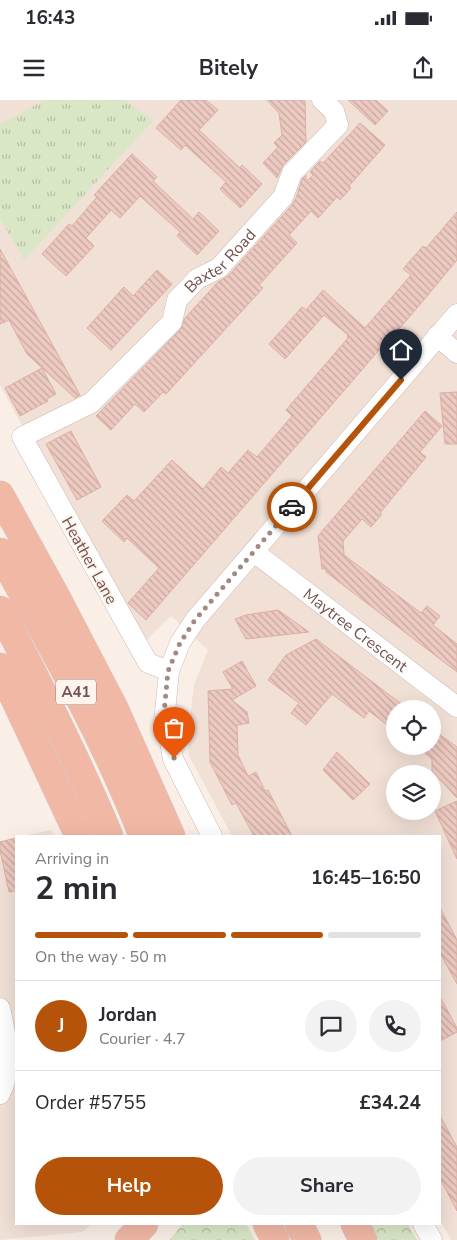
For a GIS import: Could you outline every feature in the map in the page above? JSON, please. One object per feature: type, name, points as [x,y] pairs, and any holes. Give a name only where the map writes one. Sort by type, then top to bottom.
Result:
[{"type":"highway","points":[[0,495],[114,708],[170,835]]},
{"type":"highway","name":"A41","points":[[0,552],[80,698],[134,812],[143,835]]},
{"type":"highway","name":"A41","points":[[0,610],[45,696],[110,835]]},
{"type":"highway","points":[[0,668],[79,835]]},
{"type":"highway","points":[[129,1240],[143,1225]]},
{"type":"highway","points":[[268,1225],[275,1240]]},
{"type":"highway","points":[[300,1225],[307,1240]]},
{"type":"highway","points":[[356,1225],[363,1240]]},
{"type":"street","name":"Baxter Road","points":[[22,437],[91,404],[172,322],[177,300],[190,286],[197,279],[219,268],[283,198],[292,173],[338,126],[334,112],[322,100]]},
{"type":"street","points":[[212,835],[174,758],[164,713],[168,671],[180,643],[195,620],[457,314]]},
{"type":"street","points":[[437,336],[457,353]]},
{"type":"street","name":"Heather Lane","points":[[22,437],[148,663],[168,671]]},
{"type":"street","name":"Maytree Crescent","points":[[254,552],[457,707]]},
{"type":"street","points":[[0,1008],[8,1058],[4,1084],[0,1094]]},
{"type":"street","points":[[424,1225],[432,1240]]},
{"type":"shaded area","points":[[0,100],[457,100],[457,1240],[451,1240],[441,1223],[441,835],[231,835],[188,754],[194,685],[208,650],[171,616],[145,642],[79,521],[0,385]]},
{"type":"shaded area","points":[[51,830],[54,835],[27,835]]},
{"type":"shaded area","points":[[15,838],[15,1225],[91,1225],[82,1232],[0,1240],[0,841]]},
{"type":"green space","points":[[45,100],[125,100],[153,121],[24,260],[0,219],[0,124]]},
{"type":"green space","points":[[182,1225],[247,1225],[255,1240],[169,1240]]},
{"type":"green space","points":[[370,1225],[409,1225],[417,1240],[378,1240]]},
{"type":"building","points":[[181,100],[206,100],[218,110],[199,130],[240,168],[242,165],[262,184],[240,208],[220,189],[226,182],[185,145],[181,150],[156,128]]},
{"type":"building","points":[[267,100],[305,100],[306,142],[283,165],[277,178],[263,163],[278,147],[274,143],[282,135],[279,113]]},
{"type":"building","points":[[348,100],[376,100],[388,111],[375,125]]},
{"type":"building","points":[[360,123],[385,145],[349,186],[351,188],[340,200],[337,197],[318,218],[311,211],[289,235],[297,243],[259,285],[263,288],[166,394],[163,392],[144,412],[135,404],[111,430],[96,416],[180,330],[185,318],[218,282],[228,276],[292,205],[302,179],[306,175],[306,182],[313,175],[310,172],[320,161],[323,163]]},
{"type":"building","points":[[132,154],[157,177],[153,181],[193,219],[199,212],[219,231],[197,255],[177,236],[180,232],[140,196],[120,218],[111,210],[86,238],[94,246],[66,276],[42,254],[69,224],[72,226],[97,197],[94,195]]},
{"type":"building","points":[[457,212],[457,260],[146,620],[128,603],[159,568],[127,538],[124,542],[102,521],[127,495],[134,501],[172,460],[203,489],[221,467],[228,473],[248,450],[257,457],[292,416],[286,410],[348,338],[348,335],[324,315],[285,359],[269,344],[302,307],[306,310],[323,290],[365,328],[411,275],[403,269],[423,246],[426,248]]},
{"type":"building","points":[[0,249],[80,395],[75,398],[27,354],[9,320],[0,324]]},
{"type":"building","points":[[157,270],[172,284],[111,350],[87,328],[124,287],[133,296]]},
{"type":"building","points":[[42,368],[56,394],[47,399],[48,401],[20,416],[5,388]]},
{"type":"building","points":[[457,392],[457,444],[445,444],[440,393]]},
{"type":"building","points":[[425,411],[442,426],[420,452],[426,457],[380,513],[382,514],[371,527],[362,519],[343,541],[344,555],[421,613],[427,606],[440,616],[433,625],[457,644],[457,672],[326,572],[326,569],[322,569],[318,536]]},
{"type":"building","points":[[71,431],[101,487],[77,500],[46,444]]},
{"type":"building","points":[[278,610],[309,632],[246,639],[235,619],[246,615]]},
{"type":"building","points":[[316,639],[396,700],[386,700],[386,724],[369,711],[364,718],[332,694],[306,725],[291,713],[299,703],[268,680],[286,655]]},
{"type":"building","points":[[242,661],[256,686],[232,700],[247,712],[249,723],[237,725],[238,755],[248,776],[256,772],[265,791],[268,790],[291,835],[253,835],[236,803],[232,805],[210,762],[208,691],[233,689],[223,672]]},
{"type":"building","points":[[441,735],[457,747],[457,798],[441,781],[441,765],[432,765],[432,759],[427,755],[441,755]]},
{"type":"building","points":[[337,752],[370,784],[353,800],[323,770]]},
{"type":"building","points":[[457,801],[457,859],[439,820],[441,820],[441,808]]},
{"type":"building","points":[[15,838],[15,891],[9,892],[0,842]]},
{"type":"building","points":[[441,910],[457,940],[457,984],[441,955]]},
{"type":"building","points":[[441,999],[457,1028],[457,1032],[441,1040]]},
{"type":"building","points":[[441,1118],[457,1147],[457,1211],[441,1180]]},
{"type":"way so far","points":[[174,758],[164,713],[168,671],[180,643],[195,620],[292,507]]},
{"type":"route","points":[[292,507],[401,380]]}]
